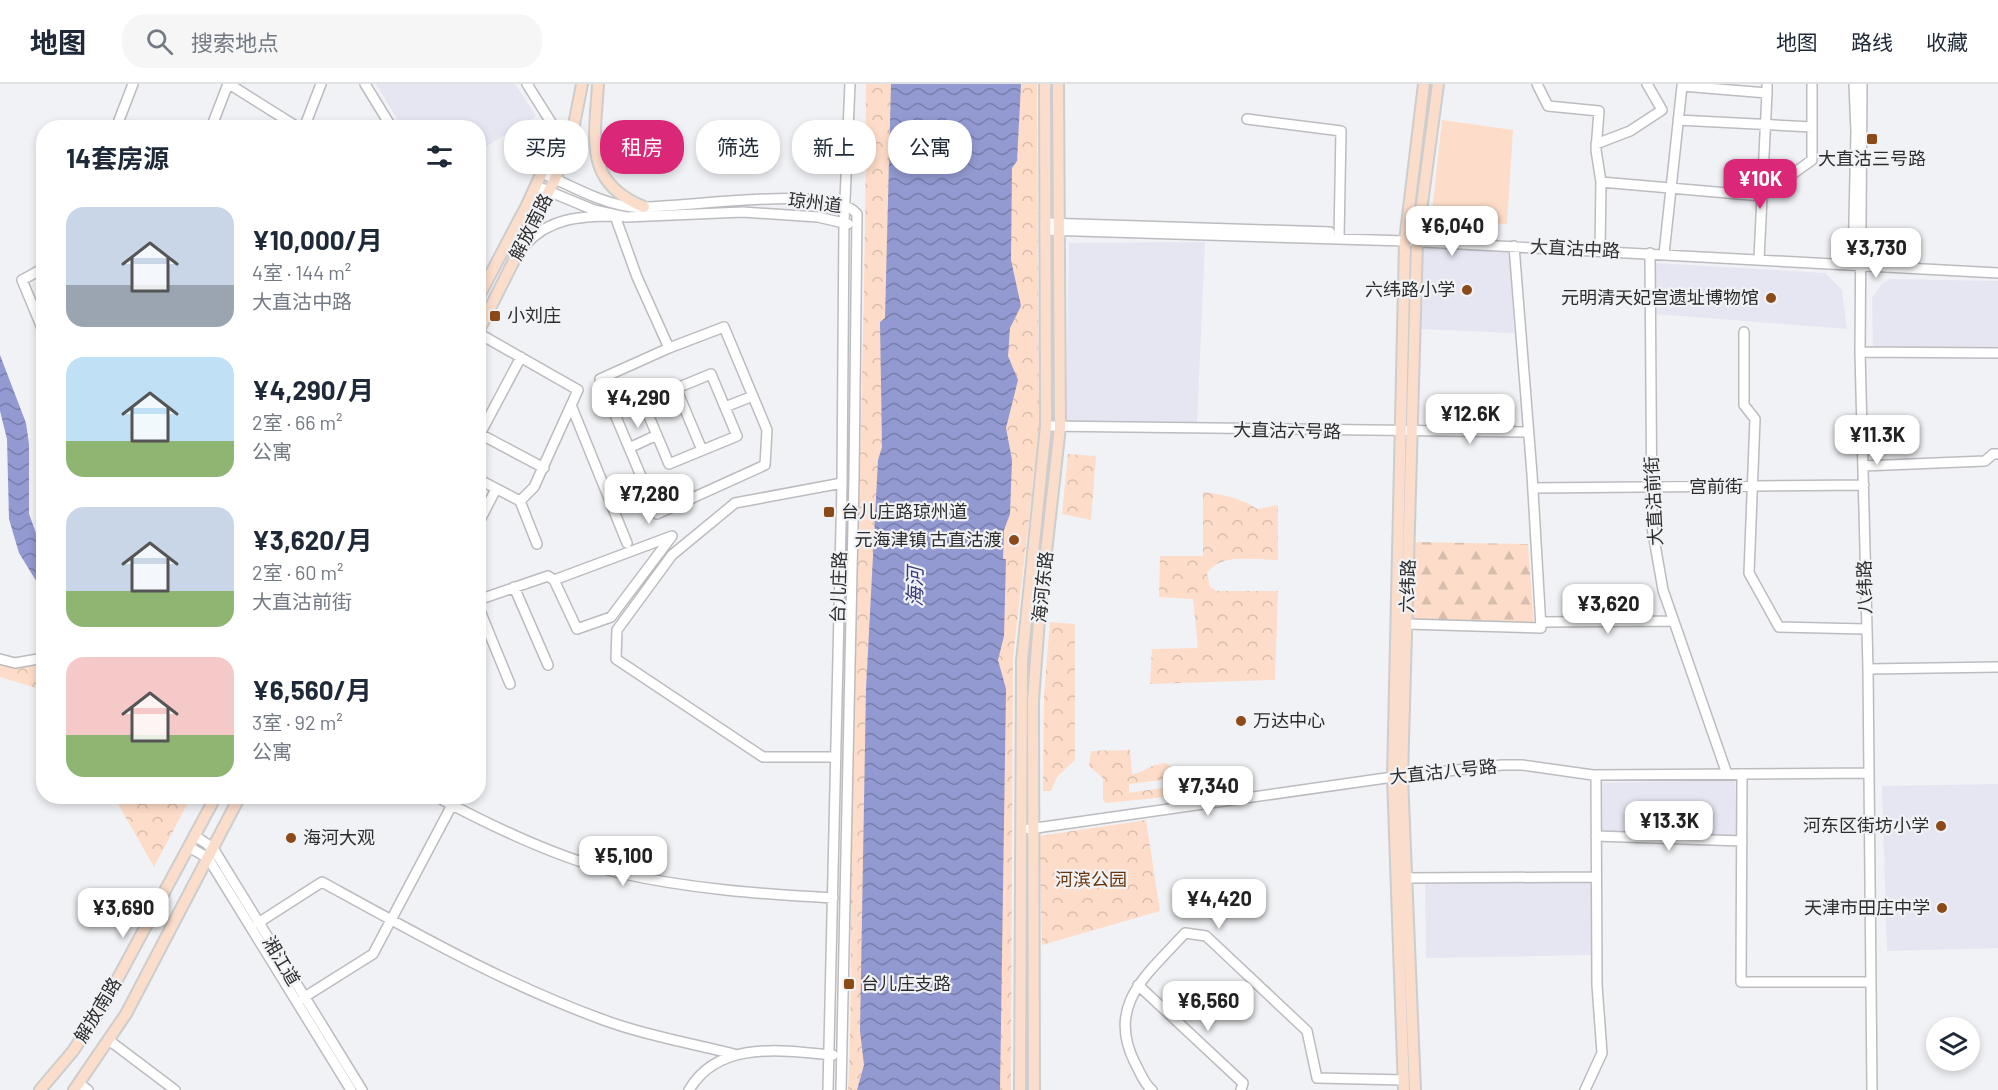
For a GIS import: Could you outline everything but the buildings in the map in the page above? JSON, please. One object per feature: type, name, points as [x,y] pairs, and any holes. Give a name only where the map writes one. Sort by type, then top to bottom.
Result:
[{"type":"main road","name":"解放南路","points":[[575,120],[582,84]]},
{"type":"main road","points":[[598,84],[596,137],[598,165],[611,188],[628,201],[644,207]]},
{"type":"main road","name":"海河东路","points":[[1034,1090],[1022,661],[1046,426],[1045,84]]},
{"type":"main road","name":"海河东路","points":[[1020,1090],[1026,830],[1035,667],[1060,428],[1058,84]]},
{"type":"main road","name":"六纬路","points":[[1404,1085],[1397,777],[1400,432],[1405,238],[1424,84]]},
{"type":"main road","name":"六纬路","points":[[1415,1090],[1407,878],[1397,777],[1407,624],[1417,239],[1438,84]]},
{"type":"main road","name":"解放南路","points":[[486,283],[542,174]]},
{"type":"main road","name":"解放南路","points":[[486,317],[557,174]]},
{"type":"main road","name":"解放南路","points":[[40,1090],[73,1051],[99,1012],[212,804]]},
{"type":"main road","name":"解放南路","points":[[80,1088],[110,1041],[236,804]]},
{"type":"street","points":[[119,120],[133,84]]},
{"type":"street","points":[[214,120],[228,84],[286,120]]},
{"type":"street","points":[[307,120],[321,84]]},
{"type":"street","points":[[365,84],[387,120]]},
{"type":"street","points":[[527,84],[550,120]]},
{"type":"street","name":"台儿庄路","points":[[828,1090],[842,483],[844,223],[850,84]]},
{"type":"street","points":[[1537,84],[1548,106],[1599,111],[1596,144],[1601,182],[1600,248]]},
{"type":"street","points":[[1596,144],[1630,131],[1662,110],[1647,84]]},
{"type":"street","points":[[1601,182],[1762,196],[1812,160],[1812,84]]},
{"type":"street","name":"八纬路","points":[[1854,84],[1864,485],[1865,629],[1868,669],[1872,1090]]},
{"type":"street","name":"八纬路","points":[[1857,232],[1862,84]]},
{"type":"street","points":[[1664,251],[1682,86],[1767,88],[1759,257]]},
{"type":"street","points":[[1247,119],[1341,131],[1339,236]]},
{"type":"street","points":[[1678,120],[1812,127]]},
{"type":"street","name":"琼州道","points":[[536,186],[549,193],[615,216],[643,218],[743,212],[818,218],[858,228],[857,214],[845,204],[775,198],[644,207],[623,205],[544,174]]},
{"type":"street","points":[[521,249],[535,235],[558,221],[581,216],[615,216],[637,277],[669,348]]},
{"type":"street","name":"大直沽中路","points":[[1045,226],[1405,238],[1514,246],[1600,248],[1650,253],[1664,251]]},
{"type":"street","name":"台儿庄路","points":[[841,1090],[858,228]]},
{"type":"street","points":[[1857,232],[1870,251],[1894,264],[1998,273]]},
{"type":"street","name":"大直沽中路","points":[[1417,239],[1859,260],[1894,264]]},
{"type":"street","points":[[1514,246],[1541,625]]},
{"type":"street","name":"大直沽前街","points":[[1650,253],[1652,527],[1663,590],[1727,774]]},
{"type":"street","points":[[1894,264],[1998,267]]},
{"type":"street","points":[[36,272],[22,280],[36,314]]},
{"type":"street","points":[[724,327],[753,396],[767,430],[765,465],[657,514],[600,379],[669,348],[724,327]]},
{"type":"street","points":[[1744,332],[1744,405],[1755,419],[1748,547],[1749,573],[1779,627],[1865,629]]},
{"type":"street","points":[[486,337],[578,390],[544,468],[534,487],[520,501]]},
{"type":"street","points":[[1860,352],[1998,353]]},
{"type":"street","points":[[486,423],[521,357]]},
{"type":"street","points":[[711,374],[737,436],[669,464],[643,402],[676,388],[711,374]]},
{"type":"street","points":[[676,388],[702,450]]},
{"type":"street","points":[[725,407],[753,396]]},
{"type":"street","points":[[571,405],[627,543]]},
{"type":"street","name":"大直沽六号路","points":[[1046,426],[1060,428],[1528,432]]},
{"type":"street","points":[[629,448],[657,435]]},
{"type":"street","points":[[486,437],[544,468]]},
{"type":"street","points":[[1863,466],[1985,461],[1993,454],[1998,454]]},
{"type":"street","points":[[486,483],[520,501],[537,544]]},
{"type":"street","points":[[834,757],[764,757],[616,659],[617,630],[672,555],[735,503],[842,483]]},
{"type":"street","name":"宫前街","points":[[1533,489],[1864,485]]},
{"type":"street","points":[[486,508],[496,489]]},
{"type":"street","points":[[486,597],[548,576],[554,580],[577,629],[611,617],[672,536],[554,580]]},
{"type":"street","points":[[514,587],[548,665]]},
{"type":"street","points":[[1407,624],[1541,625],[1673,621]]},
{"type":"street","points":[[486,626],[510,684]]},
{"type":"street","points":[[0,659],[15,663],[36,659]]},
{"type":"street","points":[[1868,669],[1998,666]]},
{"type":"street","name":"大直沽八号路","points":[[1026,830],[1397,777],[1522,765],[1596,775],[1869,773]]},
{"type":"street","points":[[1742,774],[1741,982],[1871,982]]},
{"type":"street","points":[[1585,1090],[1602,1053],[1597,985],[1596,775]]},
{"type":"street","points":[[303,998],[373,954],[452,805],[544,847],[619,873],[736,893],[832,898]]},
{"type":"street","name":"湘江道","points":[[195,836],[213,848],[303,998],[362,1090]]},
{"type":"street","points":[[1596,836],[1742,841]]},
{"type":"street","name":"湘江道","points":[[189,847],[208,858],[351,1090]]},
{"type":"street","points":[[1407,878],[1596,877]]},
{"type":"street","points":[[258,923],[322,882],[515,985],[592,1016],[734,1054]]},
{"type":"street","points":[[1152,1090],[1126,1045],[1125,1020],[1133,991],[1185,933],[1206,936],[1307,1031],[1317,1078],[1317,1090]]},
{"type":"street","points":[[1138,985],[1243,1083],[1241,1090]]},
{"type":"street","points":[[110,1041],[175,1090]]},
{"type":"street","points":[[689,1090],[705,1070],[734,1054],[757,1051],[841,1056]]},
{"type":"street","points":[[1317,1078],[1404,1085]]},
{"type":"shaded area","points":[[376,84],[515,84],[536,116],[529,120],[504,120],[504,136],[486,147],[486,120],[398,120]]},
{"type":"shaded area","points":[[1205,242],[1197,423],[1066,423],[1069,243]]},
{"type":"shaded area","name":"六纬路小学","points":[[1422,246],[1510,251],[1514,333],[1421,329]]},
{"type":"shaded area","points":[[1655,263],[1825,273],[1842,290],[1847,329],[1655,314]]},
{"type":"shaded area","points":[[1890,279],[1998,281],[1998,350],[1873,348],[1872,298],[1882,284]]},
{"type":"shaded area","points":[[1735,780],[1737,835],[1599,832],[1599,783]]},
{"type":"shaded area","points":[[1998,784],[1998,948],[1887,951],[1882,786]]},
{"type":"shaded area","points":[[1593,879],[1593,955],[1426,958],[1425,881]]},
{"type":"green space","points":[[866,84],[1037,84],[1039,431],[1013,658],[1011,1090],[848,1090],[851,807],[866,174],[876,174],[876,120],[866,120]]},
{"type":"green space","points":[[1442,120],[1513,130],[1507,224],[1431,221]]},
{"type":"green space","points":[[1068,454],[1096,456],[1091,520],[1062,514]]},
{"type":"green space","points":[[1203,492],[1246,502],[1257,509],[1278,505],[1278,560],[1230,560],[1213,566],[1207,573],[1210,587],[1217,591],[1278,591],[1275,680],[1150,684],[1152,649],[1198,648],[1193,599],[1159,597],[1160,556],[1203,556]]},
{"type":"green space","points":[[1413,542],[1528,544],[1534,624],[1413,620]]},
{"type":"green space","points":[[1050,622],[1075,624],[1075,760],[1057,777],[1051,791],[1043,791],[1044,694]]},
{"type":"green space","points":[[0,657],[24,664],[36,661],[36,688],[0,677]]},
{"type":"green space","points":[[1130,750],[1132,774],[1166,763],[1173,768],[1169,779],[1129,784],[1129,793],[1180,785],[1186,769],[1190,767],[1203,767],[1217,776],[1214,792],[1106,803],[1103,800],[1103,778],[1089,766],[1091,751]]},
{"type":"green space","points":[[118,804],[187,804],[154,867]]},
{"type":"green space","name":"河滨公园","points":[[1146,820],[1160,911],[1042,945],[1039,836]]},
{"type":"water","name":"海河","points":[[891,84],[1021,84],[1017,161],[1012,168],[1011,260],[1021,306],[1010,328],[1008,356],[1018,380],[1006,428],[1012,460],[1010,514],[1004,530],[1003,559],[1006,559],[1004,636],[998,660],[1006,689],[1000,1090],[857,1090],[864,1065],[860,1031],[866,689],[878,460],[882,447],[880,322],[885,318],[889,174],[972,174],[972,120],[890,120]]},
{"type":"water","points":[[0,355],[26,423],[29,444],[29,514],[36,533],[36,581],[19,553],[9,519],[7,439],[0,411]]},
{"type":"place","name":"大直沽三号路","points":[[1872,139]]},
{"type":"place","name":"六纬路小学","points":[[1467,290]]},
{"type":"place","name":"元明清天妃宫遗址博物馆","points":[[1771,298]]},
{"type":"place","name":"小刘庄","points":[[495,316]]},
{"type":"place","name":"台儿庄路琼州道","points":[[829,512]]},
{"type":"place","name":"元海津镇 古直沽渡","points":[[1014,540]]},
{"type":"place","name":"万达中心","points":[[1241,721]]},
{"type":"place","name":"河东区街坊小学","points":[[1941,826]]},
{"type":"place","name":"海河大观","points":[[291,838]]},
{"type":"place","name":"天津市田庄中学","points":[[1942,908]]},
{"type":"place","name":"台儿庄支路","points":[[849,984]]}]
